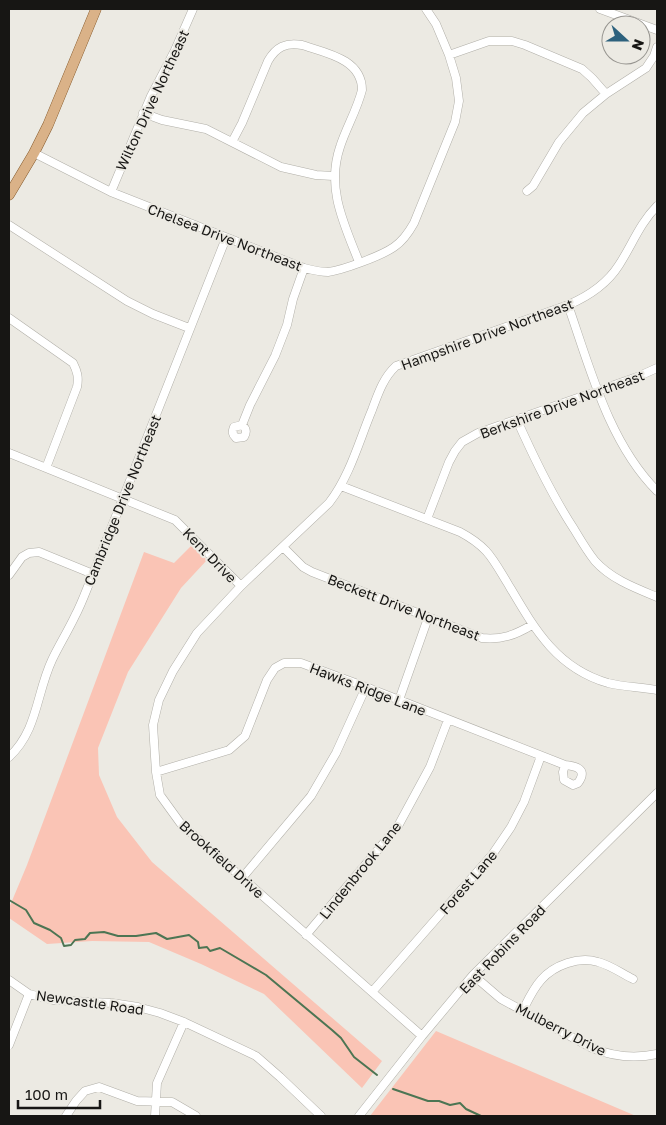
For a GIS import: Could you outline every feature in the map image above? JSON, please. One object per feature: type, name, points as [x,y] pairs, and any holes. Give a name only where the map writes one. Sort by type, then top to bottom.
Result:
[{"type":"main road","points":[[9,195],[48,125],[96,9]]},
{"type":"street","name":"Wilton Drive Northeast","points":[[111,192],[144,113],[193,9]]},
{"type":"street","points":[[426,9],[436,24],[449,55],[489,41],[512,41],[582,69],[606,94]]},
{"type":"street","points":[[600,9],[657,30]]},
{"type":"street","points":[[232,142],[252,103],[268,61],[277,50],[287,44],[294,43],[352,65],[362,82],[360,99],[340,148],[333,176],[336,197],[359,262]]},
{"type":"street","points":[[527,191],[534,186],[550,156],[569,128],[583,113],[606,94],[646,68],[654,56],[657,47]]},
{"type":"street","name":"Chelsea Drive Northeast","points":[[34,153],[111,192],[304,268],[327,272],[359,262],[394,247],[408,234],[458,111],[459,91],[449,55]]},
{"type":"street","points":[[144,113],[162,120],[206,129],[280,167],[316,176],[333,176]]},
{"type":"street","name":"Hampshire Drive Northeast","points":[[241,586],[329,502],[341,486],[382,384],[396,366],[568,305],[589,295],[600,287],[619,266],[641,227],[657,206]]},
{"type":"street","points":[[9,225],[126,301],[189,328]]},
{"type":"street","name":"Cambridge Drive Northeast","points":[[9,757],[23,741],[32,725],[43,683],[52,660],[75,616],[93,574],[226,238]]},
{"type":"street","points":[[242,425],[275,356],[287,325],[293,299],[304,268]]},
{"type":"street","points":[[568,305],[609,418],[623,444],[657,491]]},
{"type":"street","points":[[9,318],[73,363],[79,378],[78,387],[46,468]]},
{"type":"street","name":"Berkshire Drive Northeast","points":[[427,519],[449,462],[462,442],[478,433],[657,368]]},
{"type":"street","points":[[517,420],[537,466],[559,506],[595,561],[624,583],[657,597]]},
{"type":"street","name":"Kent Drive","points":[[9,453],[175,520],[241,586]]},
{"type":"street","points":[[341,486],[460,532],[482,544],[495,562],[532,625],[545,642],[568,664],[581,672],[608,683],[657,690]]},
{"type":"street","name":"Beckett Drive Northeast","points":[[283,547],[303,567],[312,572],[482,638],[493,639],[515,635],[532,625]]},
{"type":"street","points":[[9,575],[22,557],[29,553],[39,552],[93,574]]},
{"type":"street","name":"Brookfield Drive","points":[[241,586],[197,633],[173,670],[160,700],[153,724],[156,772],[160,795],[181,824],[422,1036]]},
{"type":"street","points":[[399,700],[428,618]]},
{"type":"street","name":"Hawks Ridge Lane","points":[[156,772],[229,750],[245,736],[267,680],[275,668],[284,663],[301,663],[565,765]]},
{"type":"street","points":[[242,878],[311,796],[336,753],[366,687]]},
{"type":"street","name":"Lindenbrook Lane","points":[[306,935],[398,826],[430,767],[448,720]]},
{"type":"street","name":"Forest Lane","points":[[372,992],[492,855],[511,828],[524,802],[541,756]]},
{"type":"street","name":"East Robins Road","points":[[360,1116],[422,1036],[473,975],[657,793]]},
{"type":"street","points":[[522,1010],[534,988],[543,978],[562,965],[584,960],[596,961],[632,979]]},
{"type":"street","name":"Mulberry Drive","points":[[473,975],[501,999],[605,1054],[623,1058],[657,1054]]},
{"type":"street","name":"Newcastle Road","points":[[9,980],[29,994],[53,1000],[112,1003],[138,1007],[184,1022],[256,1056],[322,1116]]},
{"type":"street","points":[[9,1046],[29,994]]},
{"type":"street","points":[[155,1116],[156,1083],[184,1022]]},
{"type":"street","points":[[66,1116],[85,1091],[99,1087],[137,1101],[172,1102],[196,1116]]},
{"type":"shaded area","points":[[191,546],[207,560],[181,588],[128,672],[98,748],[99,775],[117,817],[152,862],[382,1061],[362,1088],[264,994],[149,942],[92,941],[47,944],[9,918],[9,908],[27,865],[144,552],[174,563]]},
{"type":"shaded area","points":[[436,1031],[636,1116],[370,1116]]},
{"type":"waterway","points":[[9,900],[26,910],[34,923],[50,930],[61,938],[64,946],[71,945],[75,940],[85,939],[90,933],[104,932],[118,936],[156,933],[167,939],[189,935],[198,942],[199,948],[207,947],[210,951],[220,948],[266,975],[341,1038],[354,1057],[377,1075]]},
{"type":"waterway","points":[[393,1089],[428,1101],[439,1101],[450,1105],[460,1103],[466,1109],[481,1116]]}]
